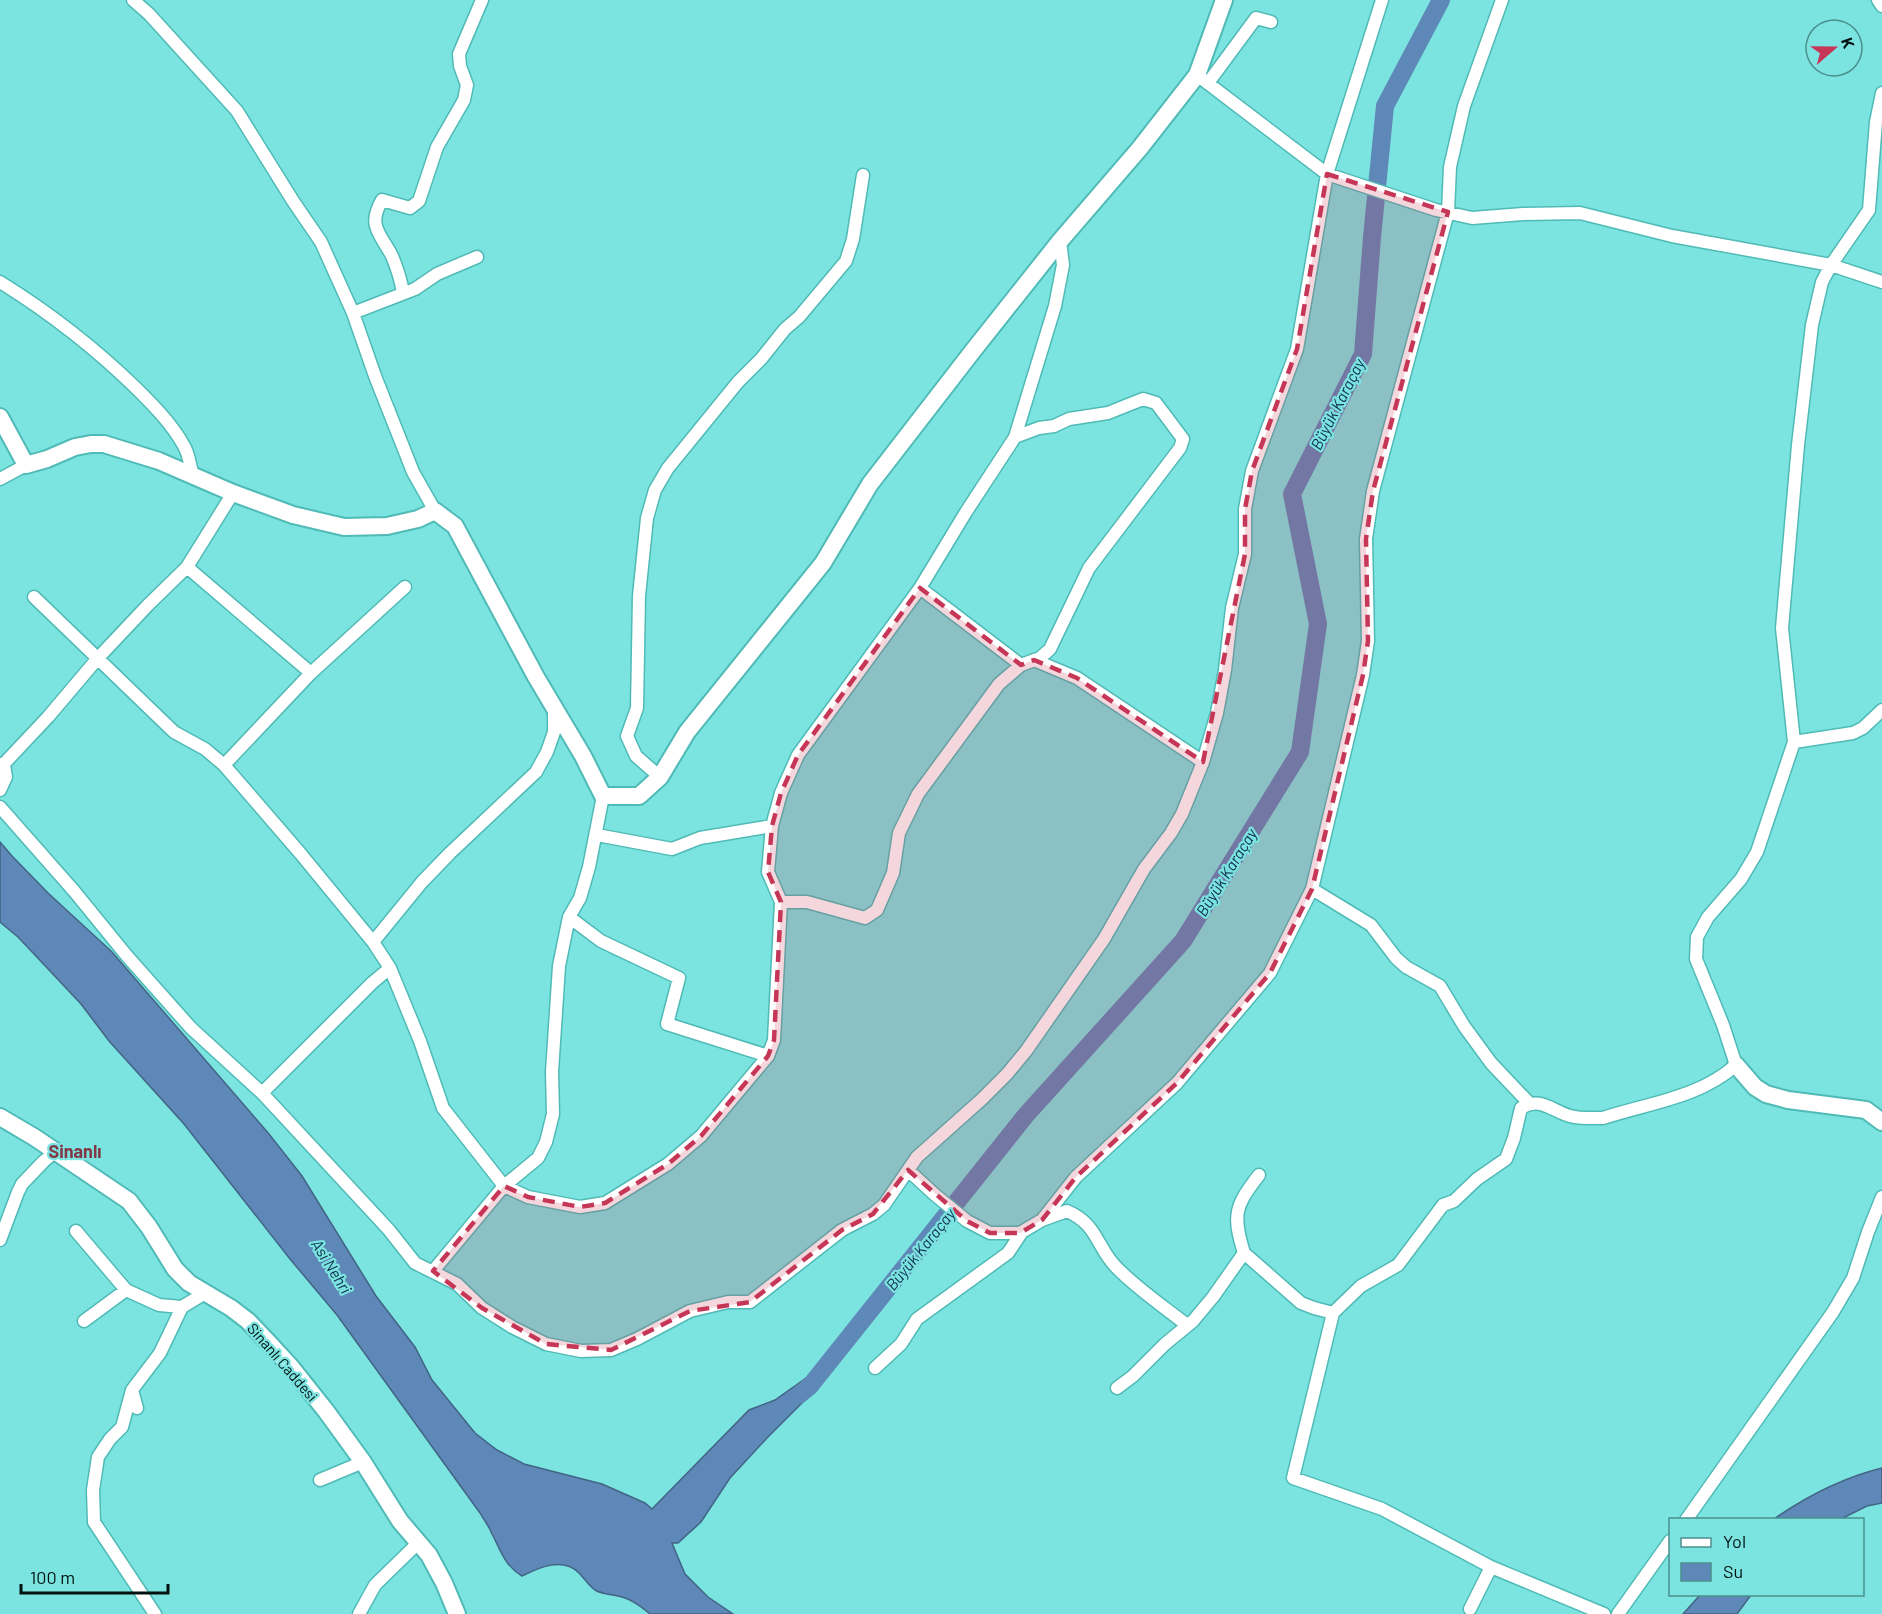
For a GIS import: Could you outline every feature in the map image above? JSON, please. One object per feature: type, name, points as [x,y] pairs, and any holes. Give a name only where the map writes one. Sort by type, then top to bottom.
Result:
[{"type":"street","points":[[133,0],[149,14],[237,111],[321,242],[353,313],[413,472],[435,511],[455,526],[603,796],[597,835],[580,898],[569,917],[559,966],[552,1072],[553,1114],[546,1142],[538,1158],[504,1186],[433,1270]]},
{"type":"street","points":[[403,293],[399,274],[391,255],[377,232],[375,212],[382,200],[410,208],[419,201],[438,147],[464,100],[467,85],[460,66],[459,54],[482,0]]},
{"type":"street","points":[[1203,79],[1224,0]]},
{"type":"street","points":[[0,807],[191,1028],[261,1093],[389,1230],[415,1263],[457,1284],[482,1308],[512,1328],[546,1344],[581,1351],[611,1350],[690,1311],[728,1302],[750,1302],[842,1230],[879,1210],[917,1157],[1007,1074],[1026,1051],[1104,939],[1144,869],[1171,833],[1189,798],[1203,762],[1217,713],[1225,670],[1232,608],[1245,554],[1245,509],[1252,471],[1297,349],[1327,174],[1382,0]]},
{"type":"street","points":[[1042,1220],[1076,1177],[1177,1083],[1270,973],[1312,889],[1363,675],[1368,641],[1366,539],[1373,491],[1442,211],[1449,167],[1464,106],[1502,0]]},
{"type":"street","points":[[1878,0],[1882,6]]},
{"type":"street","points":[[603,796],[639,796],[660,777],[687,732],[823,563],[870,484],[1060,241],[1256,18],[1271,22]]},
{"type":"street","points":[[1203,79],[1327,174],[1442,211],[1472,218],[1580,213],[1672,236],[1831,266],[1882,282]]},
{"type":"street","points":[[1882,93],[1874,132],[1869,210],[1822,282],[1812,325],[1798,445],[1782,628],[1794,742],[1757,852],[1741,879],[1708,917],[1697,937],[1696,959],[1723,1025],[1736,1065],[1755,1087],[1766,1094],[1788,1100],[1866,1110],[1882,1122]]},
{"type":"street","points":[[660,777],[636,756],[627,736],[637,708],[639,596],[647,518],[655,490],[668,468],[738,382],[761,359],[846,261],[853,239],[863,175]]},
{"type":"street","points":[[34,597],[174,732],[205,749],[224,765],[373,942],[390,968],[420,1041],[443,1108],[504,1186],[528,1197],[580,1208],[605,1203],[668,1164],[701,1137],[768,1056],[774,1040],[781,902],[768,872],[772,826],[782,793],[798,755],[920,588],[1015,437],[1055,306],[1063,265],[1060,241]]},
{"type":"street","points":[[353,313],[415,289],[456,265],[477,257]]},
{"type":"street","points":[[0,282],[60,322],[96,350],[153,404],[185,448],[193,476]]},
{"type":"street","points":[[781,902],[807,902],[866,918],[877,910],[893,873],[899,833],[918,794],[999,684],[1021,665],[1040,658],[1050,649],[1089,568],[1180,448],[1183,439],[1156,403],[1143,399],[1108,413],[1069,419],[1054,426],[1039,428],[1015,437]]},
{"type":"street","points":[[0,417],[26,465]]},
{"type":"street","points":[[0,479],[26,465],[75,447],[104,444],[159,461],[233,493],[293,515],[344,527],[387,526],[418,519],[435,511]]},
{"type":"street","points":[[0,790],[6,777],[1,766],[98,658],[187,567],[233,493]]},
{"type":"street","points":[[187,567],[311,673]]},
{"type":"street","points":[[224,765],[311,673],[405,587]]},
{"type":"street","points":[[920,588],[1021,665]]},
{"type":"street","points":[[1034,660],[1077,678],[1203,762]]},
{"type":"street","points":[[373,942],[422,882],[536,772],[554,732],[554,708]]},
{"type":"street","points":[[1794,742],[1853,733],[1863,728],[1882,710]]},
{"type":"street","points":[[597,835],[672,849],[700,838],[772,826]]},
{"type":"street","points":[[1312,889],[1371,925],[1396,958],[1440,986],[1464,1026],[1491,1063],[1529,1103]]},
{"type":"street","points":[[569,917],[601,941],[679,978],[667,1024],[768,1056]]},
{"type":"street","points":[[261,1093],[390,968]]},
{"type":"street","points":[[1604,1614],[1491,1567],[1382,1509],[1293,1478],[1333,1313],[1361,1286],[1398,1265],[1443,1205],[1454,1201],[1477,1179],[1506,1159],[1521,1108],[1529,1103],[1546,1105],[1569,1116],[1587,1119],[1603,1118],[1701,1089],[1724,1076],[1736,1065]]},
{"type":"street","name":"Sinanlı Caddesi","points":[[0,1117],[129,1201],[149,1227],[175,1269],[189,1283],[248,1321],[291,1367],[363,1462],[400,1521],[429,1555],[457,1614]]},
{"type":"street","points":[[0,1240],[22,1184],[56,1152]]},
{"type":"street","points":[[908,1170],[967,1221],[990,1233],[1022,1232]]},
{"type":"street","points":[[1259,1175],[1244,1194],[1237,1210],[1238,1231],[1244,1253],[1301,1303],[1333,1313]]},
{"type":"street","points":[[1687,1518],[1833,1312],[1853,1278],[1882,1197]]},
{"type":"street","points":[[875,1368],[901,1344],[917,1319],[1008,1253],[1022,1232],[1042,1220],[1067,1211],[1079,1216],[1094,1230],[1106,1256],[1119,1270],[1187,1326]]},
{"type":"street","points":[[76,1231],[126,1290],[159,1305],[182,1307]]},
{"type":"street","points":[[1117,1388],[1187,1326],[1213,1297],[1244,1253]]},
{"type":"street","points":[[84,1321],[126,1290]]},
{"type":"street","points":[[155,1614],[94,1522],[93,1490],[98,1457],[110,1439],[122,1427],[132,1390],[160,1353],[182,1307],[205,1293]]},
{"type":"street","points":[[132,1390],[137,1408]]},
{"type":"street","points":[[320,1480],[363,1462]]},
{"type":"street","points":[[359,1614],[375,1585],[418,1543]]},
{"type":"street","points":[[1618,1614],[1669,1544]]},
{"type":"street","points":[[1470,1609],[1491,1567]]},
{"type":"highlighted area","points":[[1327,174],[1448,212],[1373,491],[1366,539],[1368,641],[1363,675],[1312,889],[1270,973],[1177,1083],[1076,1177],[1042,1220],[1020,1233],[990,1233],[967,1221],[908,1170],[873,1214],[842,1230],[750,1302],[690,1311],[611,1350],[546,1344],[482,1308],[433,1271],[504,1186],[528,1197],[580,1207],[605,1203],[668,1164],[701,1136],[768,1056],[774,1040],[781,902],[768,872],[772,826],[781,793],[798,755],[920,588],[1021,665],[1034,660],[1077,678],[1203,762],[1245,554],[1245,509],[1252,471],[1297,349]]},
{"type":"water","name":"Asi Nehri","points":[[0,842],[48,893],[112,952],[269,1134],[302,1176],[376,1296],[415,1347],[432,1380],[475,1433],[497,1450],[524,1464],[602,1484],[645,1503],[652,1509],[749,1410],[775,1400],[809,1376],[817,1377],[822,1383],[730,1478],[701,1522],[678,1543],[672,1543],[685,1574],[708,1597],[733,1614],[650,1614],[630,1600],[595,1590],[579,1573],[566,1565],[551,1565],[522,1576],[511,1568],[480,1513],[337,1315],[184,1124],[109,1041],[81,1004],[18,937],[0,922]]},
{"type":"water","points":[[1882,1468],[1882,1503],[1867,1506],[1843,1518],[1776,1518],[1825,1489]]},
{"type":"water","points":[[1699,1596],[1750,1596],[1737,1614],[1683,1614]]},
{"type":"waterway","name":"Büyük Karaçay","points":[[799,1395],[810,1386],[1026,1115],[1183,941],[1300,752],[1318,624],[1292,494],[1363,354],[1385,106],[1441,0]]},
{"type":"district","name":"Sinanlı","points":[[75,1151]]}]
